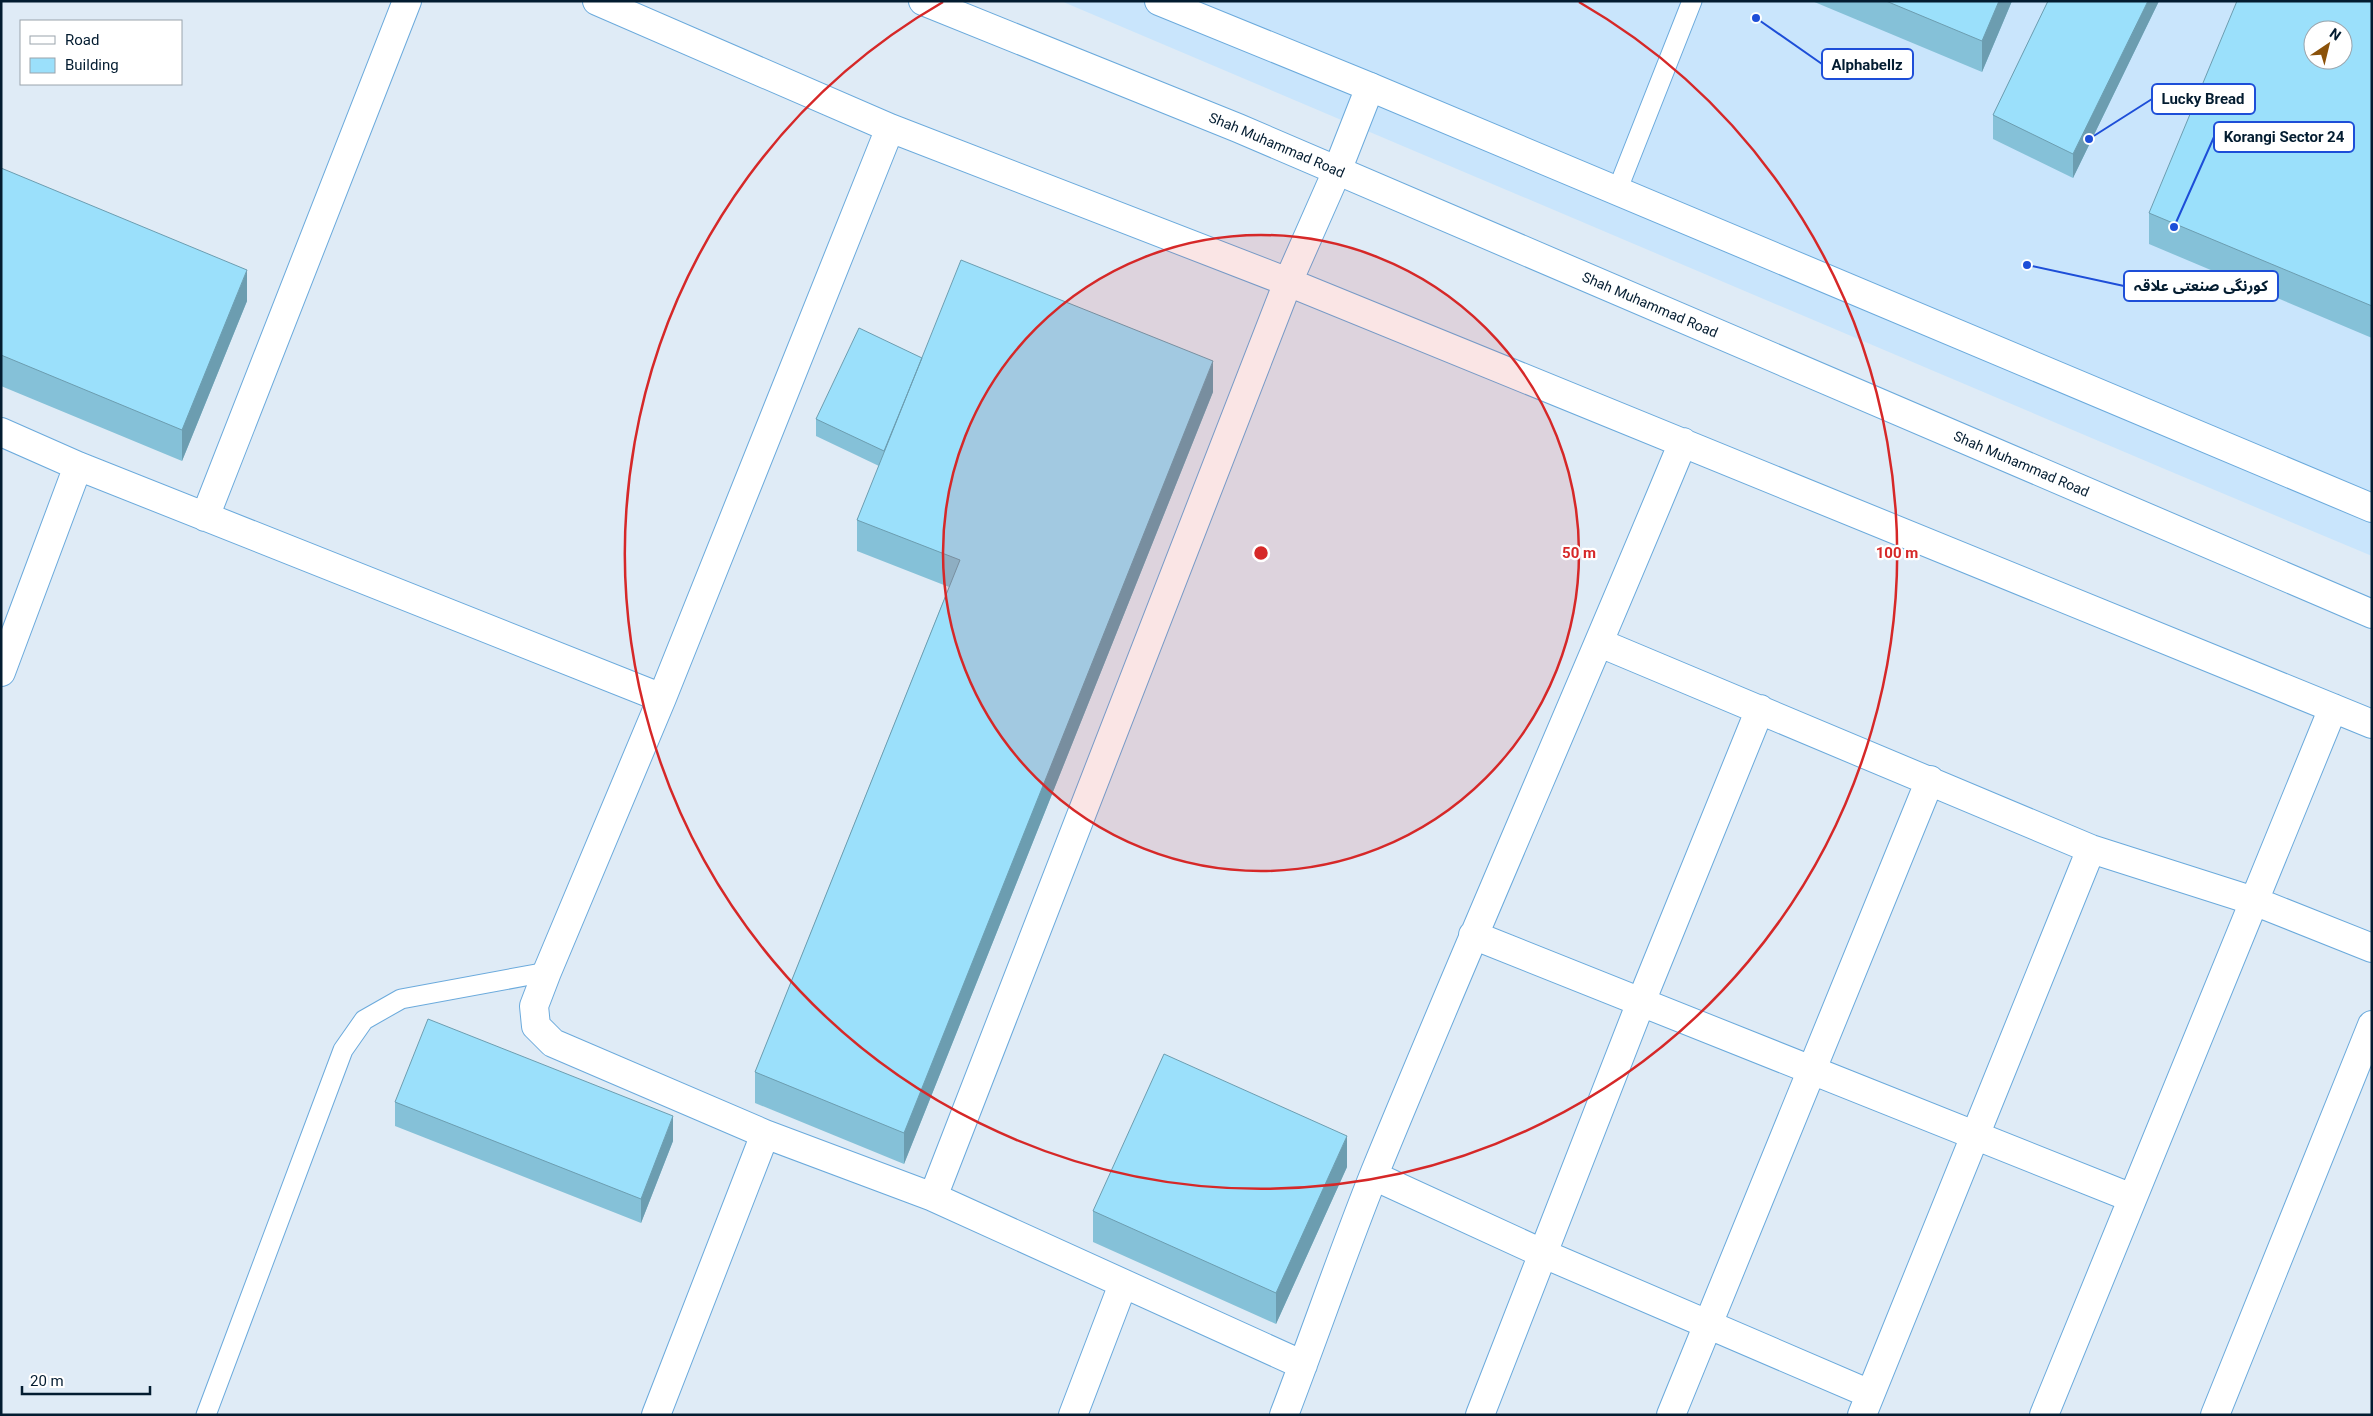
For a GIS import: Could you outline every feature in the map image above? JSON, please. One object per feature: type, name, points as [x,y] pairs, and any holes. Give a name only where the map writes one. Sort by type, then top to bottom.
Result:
[{"type":"street","points":[[205,517],[407,1]]},
{"type":"street","points":[[597,1],[890,128],[1288,282],[2372,724]]},
{"type":"street","name":"Shah Muhammad Road","points":[[923,1],[1238,128],[2372,614]]},
{"type":"street","points":[[1159,1],[1370,87],[2372,508]]},
{"type":"street","points":[[933,1196],[1288,282],[1337,170],[1370,87]]},
{"type":"street","points":[[890,128],[662,698],[546,972],[534,1006],[536,1026],[553,1043],[765,1134],[933,1196],[1303,1365]]},
{"type":"street","points":[[1,432],[78,466],[662,698]]},
{"type":"street","points":[[1284,1415],[1374,1176],[1473,935],[1600,643],[1683,442]]},
{"type":"street","points":[[1,672],[78,466]]},
{"type":"street","points":[[1600,643],[2091,848],[2254,901],[2372,948]]},
{"type":"street","points":[[2044,1415],[2333,708]]},
{"type":"street","points":[[1480,1415],[1641,1002],[1760,709]]},
{"type":"street","points":[[1672,1415],[1810,1070],[1930,780]]},
{"type":"street","points":[[1374,1176],[1544,1254],[1707,1324],[1866,1404],[2091,848]]},
{"type":"street","points":[[1473,935],[2132,1198]]},
{"type":"street","points":[[2215,1415],[2372,1025]]},
{"type":"street","points":[[656,1415],[765,1134]]},
{"type":"street","points":[[1073,1415],[1123,1284]]},
{"type":"lane","points":[[1616,191],[1692,1]]},
{"type":"lane","points":[[206,1415],[343,1050],[364,1020],[400,999],[546,972]]},
{"type":"shaded area","points":[[1061,1],[2372,1],[2372,556],[2167,470]]},
{"type":"building","points":[[1886,1],[1999,1],[1982,41]]},
{"type":"building","points":[[2048,1],[2148,1],[2073,154],[1993,115]]},
{"type":"building","points":[[2237,1],[2372,1],[2372,306],[2149,213]]},
{"type":"building","points":[[1,168],[247,270],[182,430],[1,355]]},
{"type":"building","points":[[961,260],[1213,361],[904,1133],[755,1072],[960,560],[857,520]]},
{"type":"building","points":[[859,328],[922,358],[884,451],[816,419]]},
{"type":"building","points":[[428,1019],[673,1116],[641,1199],[395,1102]]},
{"type":"building","points":[[1164,1054],[1347,1136],[1276,1293],[1093,1211]]},
{"type":"place","name":"Alphabellz","points":[[1756,18]]},
{"type":"place","name":"Lucky Bread","points":[[2089,139]]},
{"type":"place","name":"Korangi Sector 24","points":[[2174,227]]},
{"type":"place","name":"کورنگی صنعتی علاقہ","points":[[2027,265]]}]
